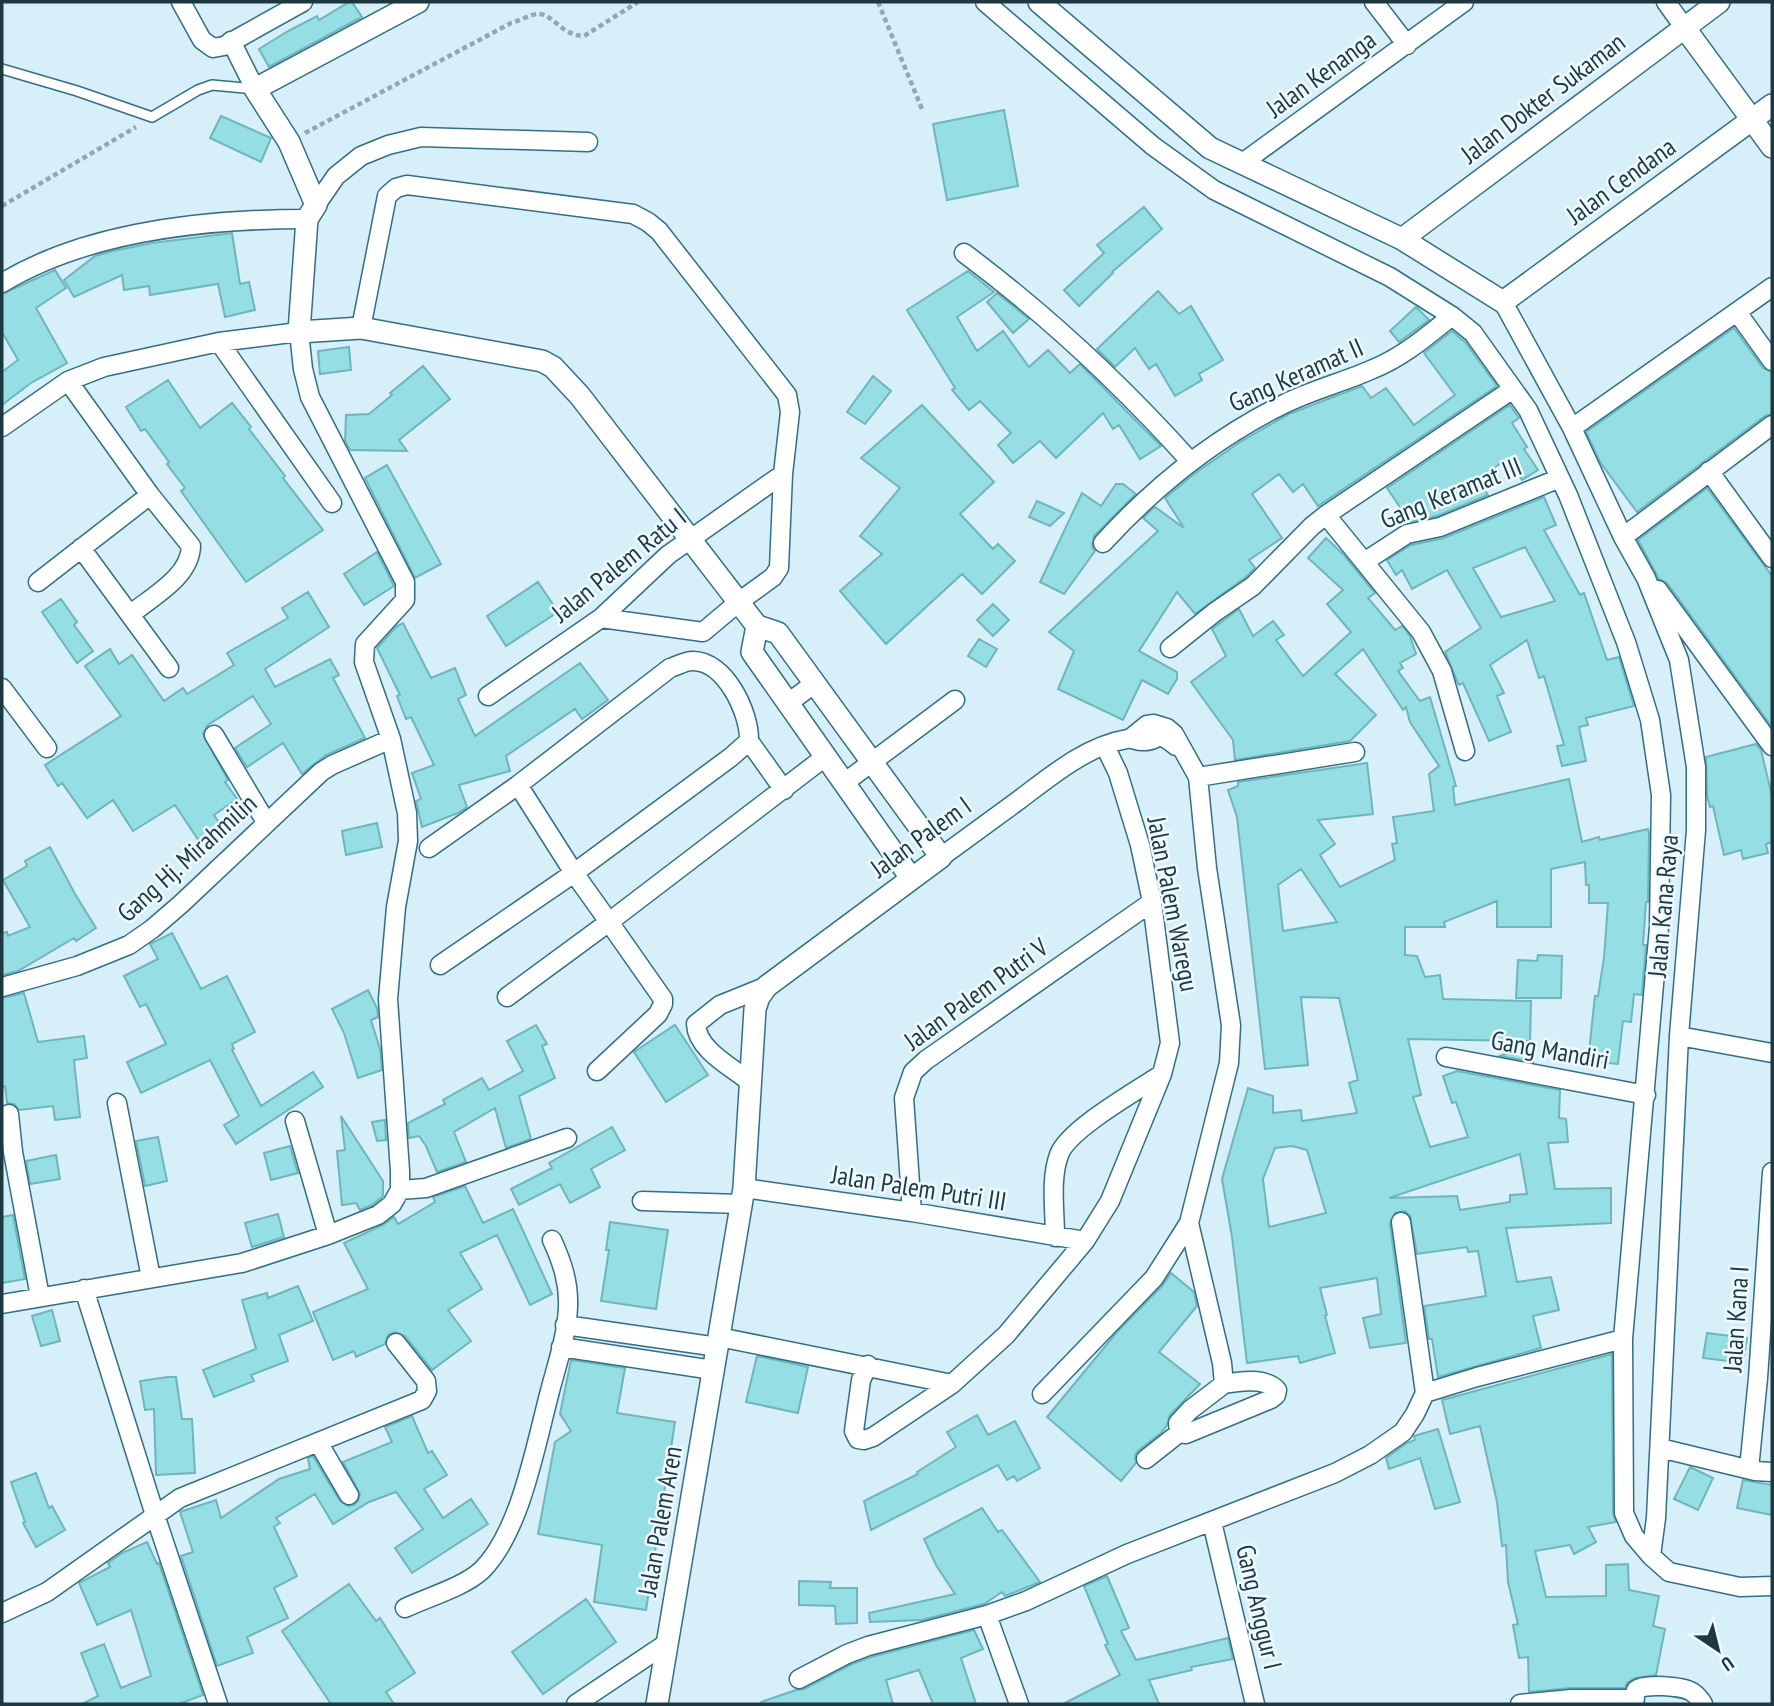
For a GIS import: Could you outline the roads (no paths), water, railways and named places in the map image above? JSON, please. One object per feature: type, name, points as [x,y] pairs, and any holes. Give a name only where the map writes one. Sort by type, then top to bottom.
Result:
[{"type":"street","points":[[181,2],[202,40],[213,48],[303,2]]},
{"type":"street","points":[[255,89],[418,2]]},
{"type":"street","points":[[985,2],[1153,146],[1214,190],[1391,278],[1452,316],[1473,333],[1528,411],[1560,478],[1626,642],[1650,720],[1661,795],[1659,927],[1623,1339],[1624,1513],[1628,1527],[1651,1556],[1670,1572],[1740,1587],[1772,1586]]},
{"type":"street","points":[[1039,2],[1210,148],[1402,239],[1503,302]]},
{"type":"street","points":[[1374,2],[1406,45]]},
{"type":"street","name":"Jalan Kenanga","points":[[1241,164],[1464,2]]},
{"type":"street","points":[[1666,2],[1772,147]]},
{"type":"street","name":"Jalan Dokter Sukaman","points":[[1402,239],[1719,2]]},
{"type":"street","points":[[2,1304],[242,1263],[328,1235],[378,1215],[392,1204],[400,1190],[388,999],[396,907],[408,841],[407,813],[391,739],[364,662],[364,652],[365,644],[405,600],[405,582],[310,397],[303,369],[299,332],[310,203],[293,150],[255,89],[231,41]]},
{"type":"street","name":"Jalan Cendana","points":[[1503,302],[1772,105]]},
{"type":"street","points":[[2,283],[68,252],[103,242],[184,227],[264,219],[310,203],[361,156],[388,145],[421,137],[588,142]]},
{"type":"street","points":[[361,328],[387,196],[396,188],[407,185],[633,215],[659,231],[787,395],[790,412],[783,474],[779,568],[773,577],[704,632],[601,618]]},
{"type":"street","points":[[964,253],[1043,314],[1143,410],[1190,461]]},
{"type":"street","points":[[1572,428],[1772,287]]},
{"type":"street","name":"Jalan Kana Raya","points":[[1503,302],[1572,428],[1623,537],[1646,578],[1679,660],[1696,767],[1696,830],[1679,1036],[1660,1448],[1651,1556]]},
{"type":"street","points":[[1737,312],[1772,361]]},
{"type":"street","name":"Gang Keramat II","points":[[1103,542],[1124,519],[1190,461],[1219,440],[1286,403],[1376,369],[1407,352],[1452,316]]},
{"type":"street","points":[[2,427],[68,381],[104,367],[219,342],[299,332],[361,328],[542,361],[553,367],[580,396],[757,626],[778,633],[941,858]]},
{"type":"street","points":[[219,342],[332,503]]},
{"type":"street","points":[[68,381],[149,495],[191,546],[191,555],[185,570],[131,614]]},
{"type":"street","points":[[1170,648],[1253,586],[1326,515],[1513,389]]},
{"type":"street","points":[[1623,537],[1772,425]]},
{"type":"street","points":[[1709,471],[1772,558]]},
{"type":"street","name":"Jalan Palem Ratu I","points":[[488,696],[601,618],[668,555],[783,474]]},
{"type":"street","name":"Gang Keramat III","points":[[1364,562],[1407,534],[1440,527],[1560,478]]},
{"type":"street","points":[[38,582],[149,495]]},
{"type":"street","points":[[1326,515],[1421,632],[1442,671],[1465,751]]},
{"type":"street","points":[[81,548],[169,668]]},
{"type":"street","points":[[1646,578],[1656,587],[1772,746]]},
{"type":"street","points":[[757,626],[752,652],[911,878]]},
{"type":"street","points":[[429,848],[517,785],[670,668],[690,661],[705,664],[720,672],[740,702],[750,726],[750,741],[784,790]]},
{"type":"street","points":[[788,704],[815,683]]},
{"type":"street","points":[[2,688],[47,748]]},
{"type":"street","points":[[844,783],[955,700]]},
{"type":"street","name":"Jalan Palem I","points":[[750,1082],[704,1044],[696,1034],[696,1024],[720,1005],[767,986],[1068,763],[1119,741],[1147,725],[1160,725],[1174,734],[1195,769]]},
{"type":"street","points":[[214,735],[266,822]]},
{"type":"street","name":"Gang Hj. Mirahmilin","points":[[2,987],[77,965],[129,945],[162,921],[321,772],[391,739]]},
{"type":"street","points":[[440,965],[574,873],[750,741]]},
{"type":"street","name":"Jalan Palem Waregu","points":[[868,1366],[861,1380],[854,1431],[858,1438],[864,1440],[873,1437],[952,1384],[1006,1335],[1085,1241],[1110,1201],[1162,1074],[1170,1043],[1152,902],[1140,845],[1118,774],[1119,741]]},
{"type":"street","points":[[1042,1394],[1154,1278],[1189,1223],[1229,1063],[1231,1025],[1195,769],[1354,752]]},
{"type":"street","points":[[507,997],[825,757]]},
{"type":"street","points":[[517,785],[574,873],[663,999],[658,1014],[597,1071]]},
{"type":"street","name":"Jalan Palem Putri V","points":[[912,1212],[904,1098],[913,1072],[926,1060],[1152,902]]},
{"type":"street","points":[[718,1342],[742,1196],[755,1009],[767,986]]},
{"type":"street","points":[[1679,1036],[1772,1053]]},
{"type":"street","name":"Gang Mandiri","points":[[1446,1058],[1646,1094]]},
{"type":"street","points":[[1055,1237],[1055,1170],[1061,1148],[1082,1128],[1162,1074]]},
{"type":"street","points":[[117,1103],[151,1278]]},
{"type":"street","points":[[9,1114],[8,1153],[40,1297]]},
{"type":"street","points":[[295,1121],[328,1235]]},
{"type":"street","points":[[400,1190],[426,1188],[567,1138]]},
{"type":"street","name":"Jalan Kana I","points":[[1749,1469],[1765,1376],[1772,1174]]},
{"type":"street","name":"Jalan Palem Putri III","points":[[642,1200],[742,1196],[912,1212],[1085,1241]]},
{"type":"street","points":[[799,1679],[868,1646],[987,1615],[1026,1601],[1127,1554],[1335,1473],[1370,1455],[1403,1432],[1425,1393],[1401,1222]]},
{"type":"street","points":[[1189,1223],[1222,1363],[1224,1384]]},
{"type":"street","points":[[405,1608],[471,1579],[493,1556],[513,1519],[528,1475],[568,1309],[565,1270],[552,1240]]},
{"type":"street","points":[[84,1289],[218,1704]]},
{"type":"street","points":[[565,1325],[718,1342],[868,1366],[952,1384]]},
{"type":"street","points":[[1425,1393],[1623,1339]]},
{"type":"street","name":"Jalan Palem Aren","points":[[657,1704],[718,1342]]},
{"type":"street","points":[[2,1613],[47,1592],[155,1515],[190,1494],[418,1402],[426,1395],[426,1381],[396,1343]]},
{"type":"street","points":[[561,1347],[713,1370]]},
{"type":"street","points":[[1146,1459],[1179,1433],[1186,1434],[1271,1399],[1278,1390],[1273,1385],[1257,1381],[1224,1384],[1190,1410],[1178,1423],[1179,1433]]},
{"type":"street","points":[[318,1442],[349,1495]]},
{"type":"street","points":[[1660,1448],[1763,1473],[1772,1472]]},
{"type":"street","name":"Gang Anggur I","points":[[1212,1522],[1255,1704]]},
{"type":"street","points":[[987,1615],[1013,1702]]},
{"type":"street","points":[[576,1704],[667,1643]]},
{"type":"street","points":[[1520,1704],[1571,1699],[1634,1702],[1636,1690],[1645,1685],[1689,1690],[1698,1696],[1703,1704]]},
{"type":"lane","points":[[2,69],[152,117],[198,90],[212,85],[255,89]]}]
